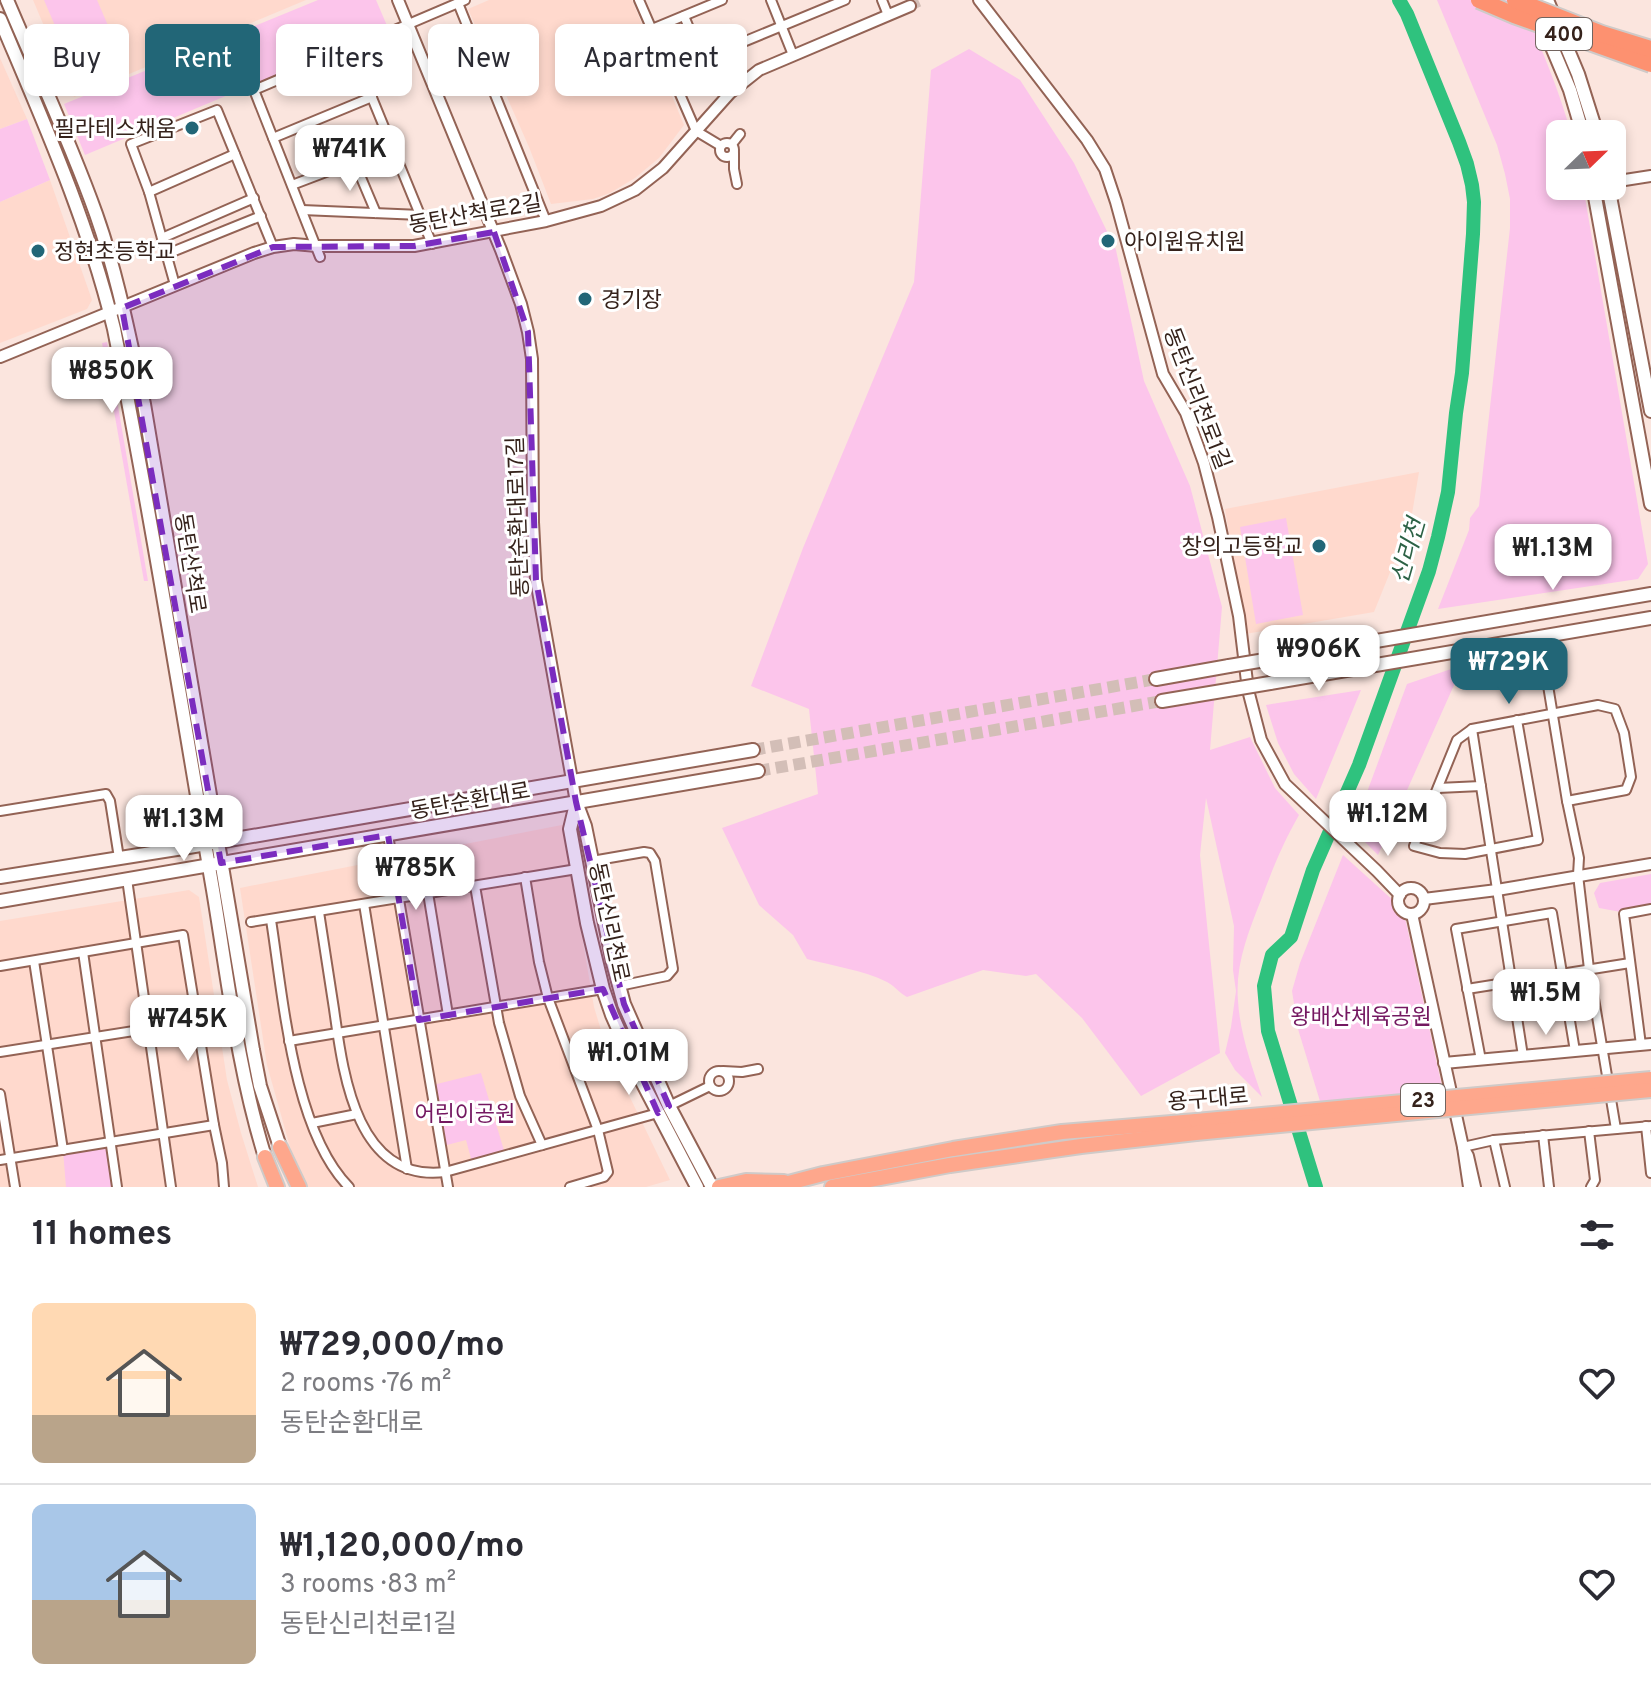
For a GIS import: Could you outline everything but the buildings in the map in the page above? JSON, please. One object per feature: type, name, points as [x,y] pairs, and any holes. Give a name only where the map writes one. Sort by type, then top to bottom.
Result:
[{"type":"highway","name":"400","points":[[1479,0],[1651,64]]},
{"type":"highway","name":"400","points":[[1515,0],[1602,34],[1651,49]]},
{"type":"highway","name":"용구대로","points":[[832,1187],[1196,1127],[1651,1079]]},
{"type":"highway","name":"용구대로","points":[[773,1187],[953,1149],[1062,1132],[1196,1127],[1651,1090]]},
{"type":"highway","points":[[280,1147],[297,1187]]},
{"type":"highway","points":[[265,1157],[269,1187]]},
{"type":"highway","points":[[265,1157],[277,1187]]},
{"type":"highway","points":[[719,1187],[746,1181],[793,1182]]},
{"type":"main road","name":"동탄산척로","points":[[7,0],[92,203],[116,310]]},
{"type":"main road","points":[[1532,0],[1570,90],[1579,120]]},
{"type":"main road","points":[[1547,0],[1578,74],[1593,120]]},
{"type":"main road","name":"동탄산척로","points":[[0,19],[72,191],[116,310],[144,404],[211,843],[260,1086],[280,1147]]},
{"type":"main road","points":[[1595,200],[1651,504]]},
{"type":"main road","points":[[1612,200],[1651,411]]},
{"type":"main road","points":[[1601,231],[1608,222],[1617,231]]},
{"type":"main road","points":[[1156,679],[1651,594]]},
{"type":"main road","points":[[1620,599],[1630,609],[1621,623]]},
{"type":"main road","points":[[1162,701],[1651,618]]},
{"type":"main road","name":"동탄순환대로","points":[[0,877],[753,750]]},
{"type":"main road","name":"동탄순환대로","points":[[0,901],[758,771]]},
{"type":"main road","name":"동탄신리천로","points":[[576,802],[585,826],[624,1004],[697,1187]]},
{"type":"main road","name":"동탄신리천로","points":[[576,802],[570,829],[587,923],[612,1015],[623,1041],[712,1187]]},
{"type":"main road","points":[[161,874],[166,864],[162,851]]},
{"type":"main road","name":"동탄산척로","points":[[215,864],[241,1067],[265,1157]]},
{"type":"street","name":"동탄순환대로17길","points":[[398,0],[404,24]]},
{"type":"street","points":[[639,0],[650,24]]},
{"type":"street","points":[[664,24],[722,0]]},
{"type":"street","points":[[771,0],[793,55]]},
{"type":"street","points":[[684,16],[702,59],[845,0]]},
{"type":"street","points":[[882,0],[888,15]]},
{"type":"street","name":"동탄신리천로1길","points":[[979,0],[1087,140],[1105,169],[1163,374],[1186,413],[1204,463],[1239,616],[1248,690],[1261,740],[1285,784],[1400,895],[1398,902],[1401,910],[1412,914]]},
{"type":"street","points":[[409,24],[462,2],[546,221]]},
{"type":"street","name":"동탄산척로2길","points":[[0,357],[273,247],[294,244],[318,252],[432,244],[546,221],[601,206],[635,190],[670,162],[730,93],[749,76],[910,6]]},
{"type":"street","name":"동탄순환대로17길","points":[[412,44],[494,232],[528,332],[532,359],[536,580],[576,802]]},
{"type":"street","points":[[276,81],[254,90],[318,252]]},
{"type":"street","points":[[681,96],[696,131],[721,146],[725,143],[731,151],[737,184]]},
{"type":"street","points":[[273,138],[372,97],[432,244]]},
{"type":"street","points":[[175,285],[149,192],[131,144],[217,110],[273,247]]},
{"type":"street","points":[[731,151],[740,134]]},
{"type":"street","points":[[292,185],[392,147]]},
{"type":"street","points":[[149,192],[235,154]]},
{"type":"street","points":[[354,161],[376,213]]},
{"type":"street","points":[[1626,181],[1651,176]]},
{"type":"street","points":[[162,238],[254,198]]},
{"type":"street","points":[[302,210],[421,215]]},
{"type":"street","points":[[167,254],[261,216]]},
{"type":"street","points":[[1540,637],[1579,858],[1578,875],[1589,969],[1616,1129]]},
{"type":"street","points":[[1517,720],[1538,840],[1465,854],[1440,853],[1414,846],[1457,740],[1472,729],[1517,720],[1598,705],[1615,709],[1624,733],[1631,777],[1626,790],[1567,801]]},
{"type":"street","points":[[1472,729],[1523,1056]]},
{"type":"street","points":[[1438,788],[1481,786]]},
{"type":"street","points":[[0,811],[106,794],[110,801],[119,858]]},
{"type":"street","points":[[388,835],[448,1187]]},
{"type":"street","name":"동탄신리천로","points":[[592,861],[644,852],[650,853],[655,861],[673,969],[667,976],[619,986]]},
{"type":"street","points":[[1424,899],[1651,864]]},
{"type":"street","points":[[251,922],[577,869]]},
{"type":"street","points":[[525,877],[548,998],[598,1130],[608,1172],[604,1177],[570,1187]]},
{"type":"street","points":[[127,879],[171,1187]]},
{"type":"street","points":[[475,886],[496,1007],[520,1096],[542,1145]]},
{"type":"street","points":[[1400,895],[1406,889],[1413,889],[1420,892],[1424,899],[1420,911],[1412,914],[1463,1147],[1468,1156],[1472,1187]]},
{"type":"street","points":[[428,893],[448,1015]]},
{"type":"street","points":[[364,904],[407,1169]]},
{"type":"street","points":[[1444,1063],[1646,1044],[1624,914],[1651,909]]},
{"type":"street","points":[[319,912],[337,1033],[357,1114],[373,1143],[407,1169],[426,1173],[445,1172],[664,1109],[710,1086]]},
{"type":"street","points":[[1481,1060],[1456,929],[1552,913],[1575,1051]]},
{"type":"street","points":[[271,920],[289,1041],[299,1083],[326,1158],[349,1187]]},
{"type":"street","points":[[0,966],[183,935],[224,1187]]},
{"type":"street","points":[[83,952],[117,1187]]},
{"type":"street","points":[[34,961],[63,1150]]},
{"type":"street","points":[[1467,989],[1630,963]]},
{"type":"street","points":[[289,1041],[603,989]]},
{"type":"street","points":[[0,1052],[197,1021]]},
{"type":"street","points":[[742,1072],[734,1076],[727,1088],[721,1091],[710,1086],[709,1079],[713,1073],[758,1069]]},
{"type":"street","points":[[723,1071],[730,1082]]},
{"type":"street","points":[[0,1094],[15,1187]]},
{"type":"street","points":[[312,1123],[357,1114]]},
{"type":"street","points":[[0,1160],[214,1125]]},
{"type":"street","points":[[1463,1147],[1494,1140],[1649,1126],[1651,1173]]},
{"type":"street","points":[[1589,1131],[1595,1180],[1591,1187]]},
{"type":"street","points":[[1543,1135],[1549,1187]]},
{"type":"street","points":[[1494,1140],[1505,1187]]},
{"type":"highlighted area","points":[[494,232],[528,332],[536,580],[576,802],[624,1004],[669,1106],[658,1113],[603,989],[419,1020],[388,835],[221,863],[122,308],[273,247],[414,246]]},
{"type":"shaded area","points":[[33,0],[306,0],[249,24],[145,24],[145,67],[129,74],[129,24],[43,24]]},
{"type":"shaded area","points":[[489,0],[632,0],[642,24],[555,24],[555,96],[672,96],[684,125],[659,158],[610,193],[593,199],[551,204],[506,96],[539,96],[539,24],[475,24],[468,9]]},
{"type":"shaded area","points":[[0,58],[27,119],[0,129]]},
{"type":"shaded area","name":"정현초등학교","points":[[50,180],[92,300],[87,309],[0,343],[0,202]]},
{"type":"shaded area","points":[[1419,472],[1411,520],[1374,612],[1245,634],[1225,509]]},
{"type":"shaded area","points":[[567,824],[594,1007],[607,1050],[670,1180],[646,1187],[306,1187],[292,1154],[267,1065],[240,888]]},
{"type":"shaded area","points":[[189,890],[199,897],[227,1080],[258,1187],[0,1187],[0,921]]},
{"type":"green space","points":[[44,0],[97,0],[107,24],[54,24]]},
{"type":"green space","points":[[318,0],[376,0],[386,24],[276,24],[276,75],[260,82],[259,24]]},
{"type":"green space","points":[[1437,0],[1521,0],[1561,100],[1567,120],[1546,120],[1546,200],[1585,200],[1648,564],[1638,579],[1438,609],[1469,530],[1470,518],[1479,506],[1510,228],[1510,199],[1497,145]]},
{"type":"green space","points":[[969,49],[1020,80],[1074,163],[1116,250],[1144,381],[1190,486],[1222,607],[1210,750],[1250,737],[1275,788],[1299,815],[1256,912],[1238,975],[1241,1026],[1262,1097],[1235,1070],[1225,1053],[1236,991],[1234,926],[1206,798],[1200,855],[1220,1053],[1141,1096],[1082,1018],[1036,974],[1026,976],[983,970],[907,997],[878,978],[807,959],[793,935],[759,905],[722,828],[818,794],[809,709],[751,686],[803,548],[914,282],[931,70]]},
{"type":"green space","points":[[145,71],[145,96],[226,96],[85,155],[64,104],[84,96],[129,96],[129,77]]},
{"type":"green space","points":[[27,119],[50,180],[0,202],[0,129]]},
{"type":"green space","points":[[107,342],[148,581],[144,581],[102,343]]},
{"type":"green space","points":[[1286,518],[1303,615],[1256,624],[1240,527]]},
{"type":"green space","points":[[1463,665],[1378,855],[1353,830],[1407,684]]},
{"type":"green space","points":[[1361,690],[1316,799],[1294,774],[1278,743],[1266,705]]},
{"type":"green space","name":"왕배산체육공원","points":[[1343,855],[1396,903],[1406,922],[1444,1096],[1323,1111],[1298,1029],[1292,991]]},
{"type":"green space","points":[[1651,874],[1651,905],[1621,912],[1599,908],[1594,893],[1600,883]]},
{"type":"green space","name":"어린이공원","points":[[481,1073],[505,1154],[472,1162],[466,1140],[443,1146],[433,1085]]},
{"type":"green space","points":[[111,1142],[117,1187],[66,1187],[63,1150]]},
{"type":"waterway","name":"신리천","points":[[1316,1187],[1268,1031],[1264,986],[1272,955],[1291,937],[1313,870],[1359,765],[1429,571],[1448,492],[1462,373],[1473,234],[1474,202],[1467,164],[1399,0]]},
{"type":"tunnel","points":[[910,6],[923,0]]},
{"type":"tunnel","points":[[753,750],[1156,679]]},
{"type":"tunnel","points":[[758,771],[1162,701]]},
{"type":"place","name":"필라테스채움","points":[[192,128]]},
{"type":"place","name":"아이원유치원","points":[[1108,241]]},
{"type":"place","name":"정현초등학교","points":[[38,251]]},
{"type":"place","name":"경기장","points":[[585,299]]},
{"type":"place","name":"창의고등학교","points":[[1319,546]]}]
